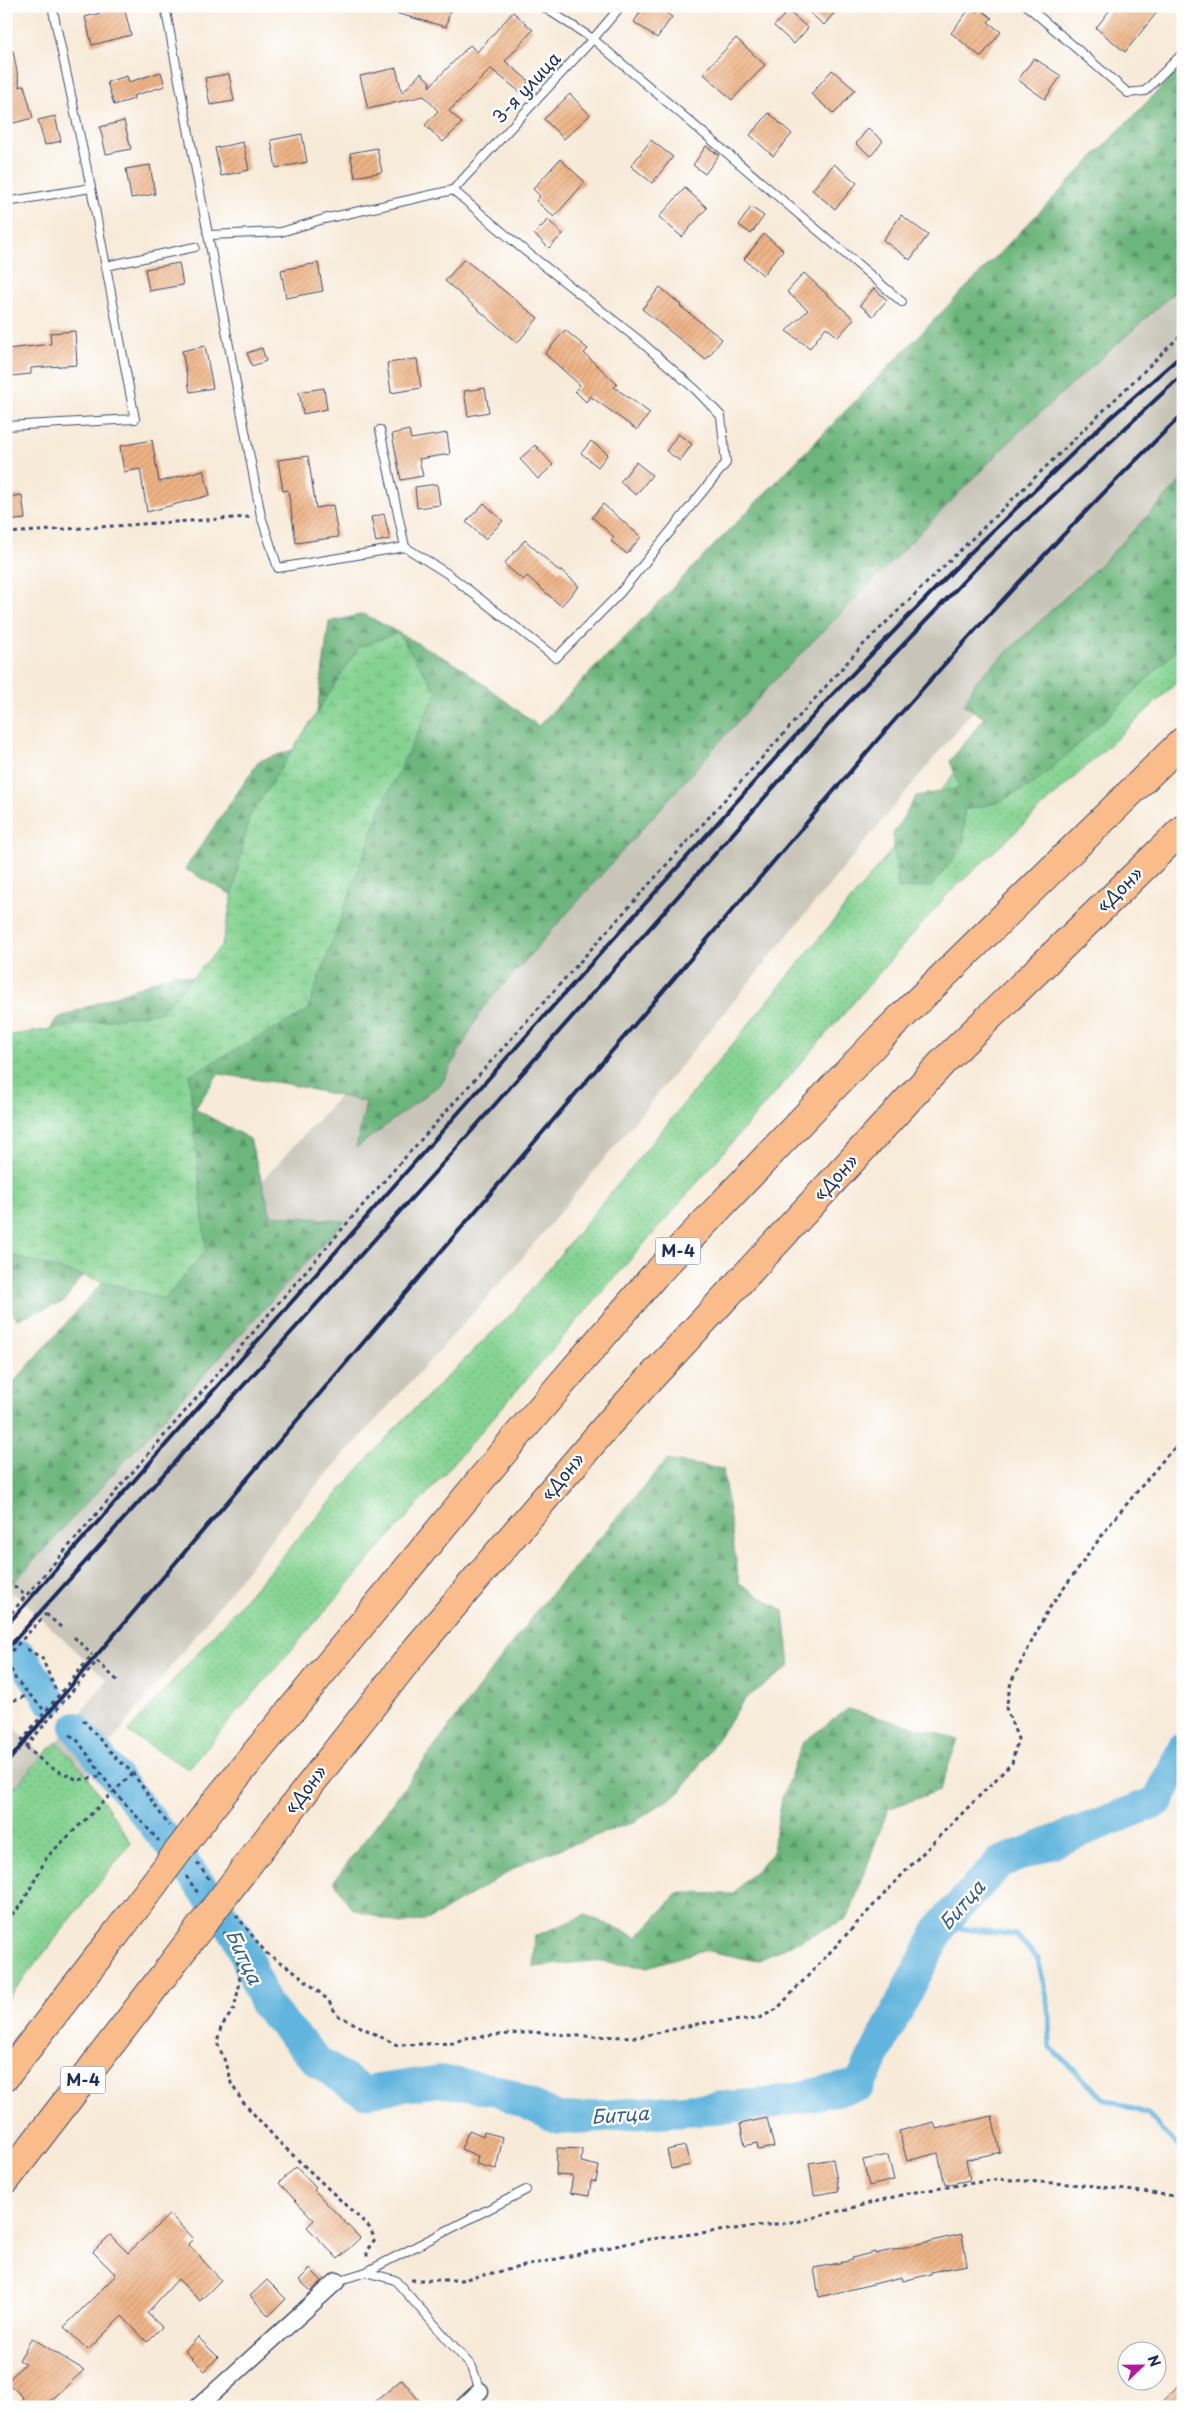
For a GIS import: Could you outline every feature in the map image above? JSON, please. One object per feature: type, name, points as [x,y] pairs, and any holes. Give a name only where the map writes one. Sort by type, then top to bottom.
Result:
[{"type":"highway","name":"М-4","points":[[6,2076],[217,1800],[516,1437],[654,1276],[881,1037],[1183,741]]},
{"type":"highway","name":"«Дон»","points":[[6,2180],[262,1846],[418,1647],[610,1422],[942,1063],[1183,829]]},
{"type":"street","points":[[198,2407],[337,2281]]},
{"type":"street","points":[[463,2407],[480,2392]]},
{"type":"lane","points":[[6,426],[135,419],[92,188],[52,6]]},
{"type":"lane","points":[[165,6],[261,516],[278,568],[405,547],[448,574],[556,658],[620,593],[726,463],[720,416],[696,390],[640,341],[518,246],[453,190],[324,219],[281,232],[209,235]]},
{"type":"lane","points":[[542,6],[593,39],[902,302]]},
{"type":"lane","name":"3-я улица","points":[[453,190],[593,39],[621,6]]},
{"type":"lane","points":[[1027,6],[1128,93],[1145,92],[1183,53]]},
{"type":"lane","points":[[6,202],[92,188]]},
{"type":"lane","points":[[106,266],[195,247]]},
{"type":"lane","points":[[380,430],[405,547]]},
{"type":"lane","points":[[337,2281],[366,2272],[526,2190]]},
{"type":"lane","points":[[366,2272],[395,2280],[472,2367],[480,2392]]},
{"type":"path","points":[[6,1619],[368,1199],[861,647],[1183,333]]},
{"type":"path","points":[[6,533],[261,516]]},
{"type":"path","points":[[266,1953],[297,1972],[328,2000],[337,2015],[397,2045],[453,2043],[466,2038],[532,2032],[580,2036],[638,2037],[702,2023],[757,2019],[777,2009],[915,1861],[1012,1764],[1018,1739],[1006,1708],[1011,1682],[1048,1610],[1111,1523],[1169,1453],[1183,1441]]},
{"type":"path","points":[[8,1581],[26,1596]]},
{"type":"path","points":[[6,1657],[46,1614],[63,1629]]},
{"type":"path","points":[[21,1741],[92,1655],[74,1637]]},
{"type":"path","points":[[27,1649],[42,1658],[56,1691]]},
{"type":"path","points":[[103,1776],[78,1780],[48,1766],[26,1747],[97,1661],[120,1683]]},
{"type":"path","points":[[11,1669],[16,1680],[43,1708]]},
{"type":"path","points":[[6,1703],[30,1694]]},
{"type":"path","points":[[70,1735],[78,1740],[115,1792],[159,1842]]},
{"type":"path","points":[[6,1921],[22,1904],[47,1857],[115,1792],[133,1772]]},
{"type":"path","points":[[184,1872],[201,1898]]},
{"type":"path","points":[[221,1928],[237,1956],[240,1982],[234,2009],[221,2027],[217,2042],[229,2071],[231,2083],[242,2101],[278,2141],[369,2227],[375,2240],[367,2250],[366,2272]]},
{"type":"path","points":[[395,2280],[461,2280],[643,2240],[800,2221],[909,2193],[999,2179],[1095,2186],[1183,2197]]},
{"type":"shaded area","points":[[1183,217],[1183,503],[1032,639],[514,1268],[294,1510],[86,1774],[57,1742],[107,1680],[14,1593],[6,1600],[6,1459],[763,636]]},
{"type":"shaded area","points":[[6,1720],[43,1755],[6,1797]]},
{"type":"green space","points":[[1183,65],[1183,285],[1024,427],[771,684],[482,1009],[442,1083],[356,1148],[366,1102],[288,1084],[218,1074],[195,1109],[250,1139],[271,1215],[344,1221],[6,1591],[6,1391],[163,1214],[100,1248],[64,1302],[17,1319],[6,1302],[6,1113],[56,1019],[175,973],[222,986],[241,900],[185,869],[259,761],[313,743],[329,622],[364,614],[461,667],[538,726]]},
{"type":"green space","points":[[1183,479],[1183,644],[1093,731],[1035,783],[996,803],[964,810],[964,844],[932,886],[898,889],[893,834],[916,796],[960,788],[950,761],[984,718],[964,705],[976,681],[1106,559]]},
{"type":"green space","points":[[1183,536],[1183,677],[946,896],[188,1769],[128,1732],[396,1427],[513,1312],[1044,664]]},
{"type":"green space","points":[[398,633],[437,692],[381,808],[307,1011],[189,1075],[206,1250],[165,1299],[6,1254],[6,1036],[161,1012],[222,945],[249,818],[359,647]]},
{"type":"green space","points":[[667,1460],[723,1469],[739,1583],[784,1611],[790,1666],[745,1699],[681,1791],[636,1821],[527,1861],[430,1919],[400,1924],[351,1908],[334,1881],[537,1610]]},
{"type":"green space","points":[[848,1709],[958,1739],[940,1790],[888,1809],[848,1918],[757,1961],[703,1950],[647,1967],[591,1961],[533,1967],[535,1936],[586,1915],[637,1937],[678,1893],[732,1894],[772,1854],[782,1798],[803,1742]]},
{"type":"green space","points":[[57,1742],[86,1774],[131,1843],[6,2001],[6,1797]]},
{"type":"building","points":[[389,6],[451,6],[446,27],[388,11]]},
{"type":"building","points":[[644,6],[657,6],[672,17],[657,38],[634,22]]},
{"type":"building","points":[[802,6],[840,6],[824,25]]},
{"type":"building","points":[[1113,6],[1162,6],[1125,52],[1096,28]]},
{"type":"building","points":[[124,7],[131,35],[92,45],[85,17]]},
{"type":"building","points":[[971,7],[977,13],[980,9],[992,18],[988,22],[1001,32],[981,57],[951,33]]},
{"type":"building","points":[[788,11],[808,28],[794,44],[774,26]]},
{"type":"building","points":[[513,12],[533,30],[505,61],[529,81],[520,92],[491,69],[449,111],[462,123],[443,142],[425,125],[438,111],[424,96],[368,109],[360,76],[396,68],[402,93],[421,73],[430,82],[429,87],[470,45],[477,52]]},
{"type":"building","points":[[736,38],[765,65],[732,100],[703,73]]},
{"type":"building","points":[[13,51],[20,87],[24,85],[33,118],[6,125],[6,52]]},
{"type":"building","points":[[1034,58],[1061,76],[1045,99],[1018,80]]},
{"type":"building","points":[[832,70],[855,90],[834,114],[811,94]]},
{"type":"building","points":[[161,72],[165,86],[133,96],[134,99],[114,105],[107,82],[127,76],[129,82]]},
{"type":"building","points":[[229,74],[234,101],[210,105],[205,78]]},
{"type":"building","points":[[570,94],[590,115],[564,139],[544,119]]},
{"type":"building","points":[[769,113],[792,134],[773,156],[750,135]]},
{"type":"building","points":[[55,116],[61,141],[45,145],[38,120]]},
{"type":"building","points":[[124,121],[131,149],[106,154],[100,127]]},
{"type":"building","points":[[868,128],[883,141],[871,156],[856,144]]},
{"type":"building","points":[[302,134],[307,162],[276,168],[271,140]]},
{"type":"building","points":[[651,140],[673,157],[652,183],[631,166]]},
{"type":"building","points":[[243,142],[249,170],[221,176],[215,148]]},
{"type":"building","points":[[706,146],[719,155],[705,174],[693,165]]},
{"type":"building","points":[[377,148],[382,172],[355,177],[350,153]]},
{"type":"building","points":[[560,159],[585,182],[554,217],[536,201],[540,196],[533,189]]},
{"type":"building","points":[[834,164],[857,183],[835,209],[812,190]]},
{"type":"building","points":[[150,165],[155,194],[131,198],[126,169]]},
{"type":"building","points":[[685,188],[707,208],[682,237],[659,217]]},
{"type":"building","points":[[751,207],[764,216],[751,234],[739,225]]},
{"type":"building","points":[[901,215],[928,235],[910,260],[883,240]]},
{"type":"building","points":[[548,220],[563,234],[549,248],[534,234]]},
{"type":"building","points":[[764,234],[783,250],[763,275],[744,259]]},
{"type":"building","points":[[464,259],[538,318],[517,343],[445,281]]},
{"type":"building","points":[[179,263],[183,285],[149,291],[145,269]]},
{"type":"building","points":[[318,263],[323,291],[286,298],[281,270]]},
{"type":"building","points":[[804,273],[854,319],[838,337],[826,327],[810,348],[786,331],[808,310],[787,292]]},
{"type":"building","points":[[660,287],[680,306],[722,339],[706,360],[642,309]]},
{"type":"building","points":[[874,288],[887,300],[873,316],[860,305]]},
{"type":"building","points":[[565,330],[588,349],[584,353],[617,384],[614,387],[650,413],[637,430],[590,396],[586,402],[575,391],[580,385],[545,354]]},
{"type":"building","points":[[75,331],[77,365],[31,368],[31,374],[11,376],[7,349],[51,344],[50,333]]},
{"type":"building","points":[[205,346],[213,388],[190,392],[182,351]]},
{"type":"building","points":[[262,348],[266,361],[252,366],[247,353]]},
{"type":"building","points":[[417,359],[421,388],[391,393],[387,363]]},
{"type":"building","points":[[324,388],[327,409],[303,414],[299,392]]},
{"type":"building","points":[[485,388],[489,412],[468,416],[464,391]]},
{"type":"building","points":[[409,430],[411,439],[447,433],[450,454],[419,459],[423,476],[401,480],[392,434]]},
{"type":"building","points":[[678,434],[692,444],[680,461],[666,451]]},
{"type":"building","points":[[152,440],[159,482],[203,470],[210,495],[147,512],[140,469],[124,472],[120,446]]},
{"type":"building","points":[[591,441],[608,454],[598,467],[581,453]]},
{"type":"building","points":[[535,445],[553,465],[538,479],[520,459]]},
{"type":"building","points":[[308,456],[316,508],[333,505],[338,537],[296,543],[288,490],[283,491],[278,460]]},
{"type":"building","points":[[636,462],[652,475],[636,495],[620,482]]},
{"type":"building","points":[[437,484],[440,505],[417,508],[415,487]]},
{"type":"building","points":[[22,495],[25,519],[6,521],[6,497]]},
{"type":"building","points":[[484,503],[503,521],[485,539],[466,522]]},
{"type":"building","points":[[603,504],[641,537],[627,554],[611,541],[614,537],[592,517]]},
{"type":"building","points":[[384,514],[390,539],[376,542],[371,517]]},
{"type":"building","points":[[525,540],[560,572],[561,570],[579,586],[561,606],[527,576],[523,580],[504,564]]},
{"type":"building","points":[[992,2116],[1000,2152],[966,2160],[970,2180],[945,2185],[938,2153],[907,2161],[899,2131],[934,2122],[936,2129]]},
{"type":"building","points":[[767,2118],[774,2147],[758,2150],[757,2143],[745,2146],[740,2124]]},
{"type":"building","points":[[469,2130],[483,2136],[484,2132],[503,2137],[496,2169],[476,2164],[478,2156],[461,2149]]},
{"type":"building","points":[[685,2146],[690,2165],[671,2169],[667,2150]]},
{"type":"building","points":[[557,2148],[582,2149],[581,2162],[599,2166],[596,2182],[591,2181],[589,2196],[570,2193],[573,2176],[556,2175]]},
{"type":"building","points":[[888,2155],[894,2180],[869,2186],[863,2160]]},
{"type":"building","points":[[833,2159],[839,2191],[814,2195],[809,2163]]},
{"type":"building","points":[[296,2167],[316,2188],[314,2190],[360,2238],[338,2259],[307,2227],[314,2220],[279,2183]]},
{"type":"building","points":[[170,2214],[193,2239],[188,2244],[221,2280],[200,2301],[178,2279],[147,2313],[162,2327],[147,2342],[122,2316],[88,2350],[64,2327],[116,2275],[93,2252],[110,2235],[128,2253]]},
{"type":"building","points":[[962,2234],[967,2265],[931,2272],[931,2274],[903,2281],[902,2277],[819,2297],[814,2268],[853,2260],[852,2258],[875,2252],[875,2254]]},
{"type":"building","points":[[310,2269],[322,2281],[311,2291],[299,2280]]},
{"type":"building","points":[[267,2280],[286,2299],[269,2316],[250,2296]]},
{"type":"building","points":[[198,2337],[218,2357],[205,2371],[185,2351]]},
{"type":"building","points":[[32,2338],[84,2370],[44,2407],[19,2407],[23,2397],[7,2382],[25,2363],[19,2360]]},
{"type":"building","points":[[402,2379],[424,2407],[369,2407]]},
{"type":"building","points":[[1183,2381],[1183,2407],[1156,2407]]},
{"type":"waterway","name":"Битца","points":[[21,1656],[50,1700]]},
{"type":"waterway","name":"Битца","points":[[76,1728],[176,1852],[239,1938],[265,2004],[319,2063],[364,2092],[440,2081],[498,2090],[560,2119],[767,2104],[859,2085],[941,1926],[999,1863],[1158,1801],[1183,1749]]},
{"type":"waterway","points":[[941,1926],[1016,1935],[1038,1959],[1048,2004],[1050,2047],[1104,2099],[1148,2114],[1183,2152]]},
{"type":"railway","points":[[6,1626],[504,1061],[832,695],[967,556],[1101,426],[1183,354]]},
{"type":"railway","points":[[6,1650],[454,1151],[845,706],[980,564],[1183,374]]},
{"type":"railway","points":[[6,1764],[879,738],[1028,573],[1104,492],[1183,414]]}]
